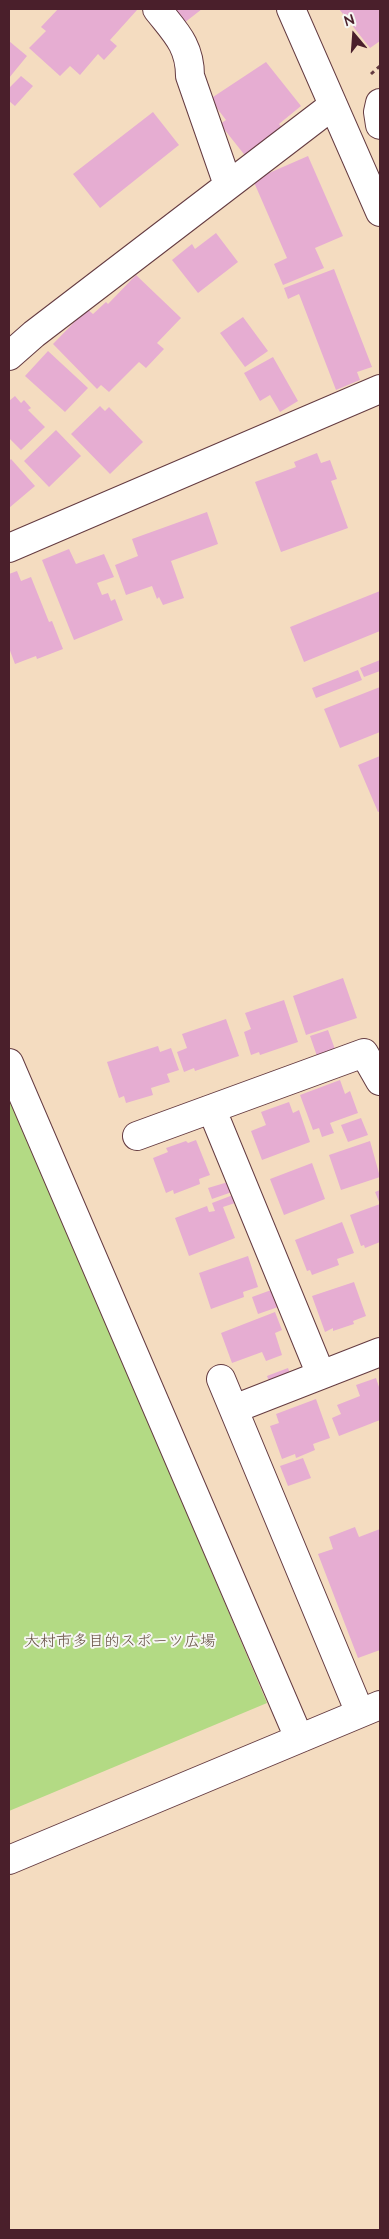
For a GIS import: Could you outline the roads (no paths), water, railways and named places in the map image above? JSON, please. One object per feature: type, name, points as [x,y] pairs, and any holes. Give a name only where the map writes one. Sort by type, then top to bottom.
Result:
[{"type":"street","points":[[157,9],[184,42],[190,62],[190,76],[228,185]]},
{"type":"street","points":[[291,9],[380,212]]},
{"type":"street","points":[[380,103],[378,112],[380,125]]},
{"type":"street","points":[[9,356],[34,334],[332,106]]},
{"type":"street","points":[[9,548],[380,389]]},
{"type":"street","points":[[137,1136],[364,1053],[380,1081]]},
{"type":"street","points":[[9,1063],[299,1738]]},
{"type":"street","points":[[212,1110],[321,1376]]},
{"type":"street","points":[[234,1409],[380,1352]]},
{"type":"street","points":[[9,1860],[370,1709],[221,1379]]},
{"type":"park label","name":"大村市多目的スポーツ広場","points":[[120,1643]]}]
